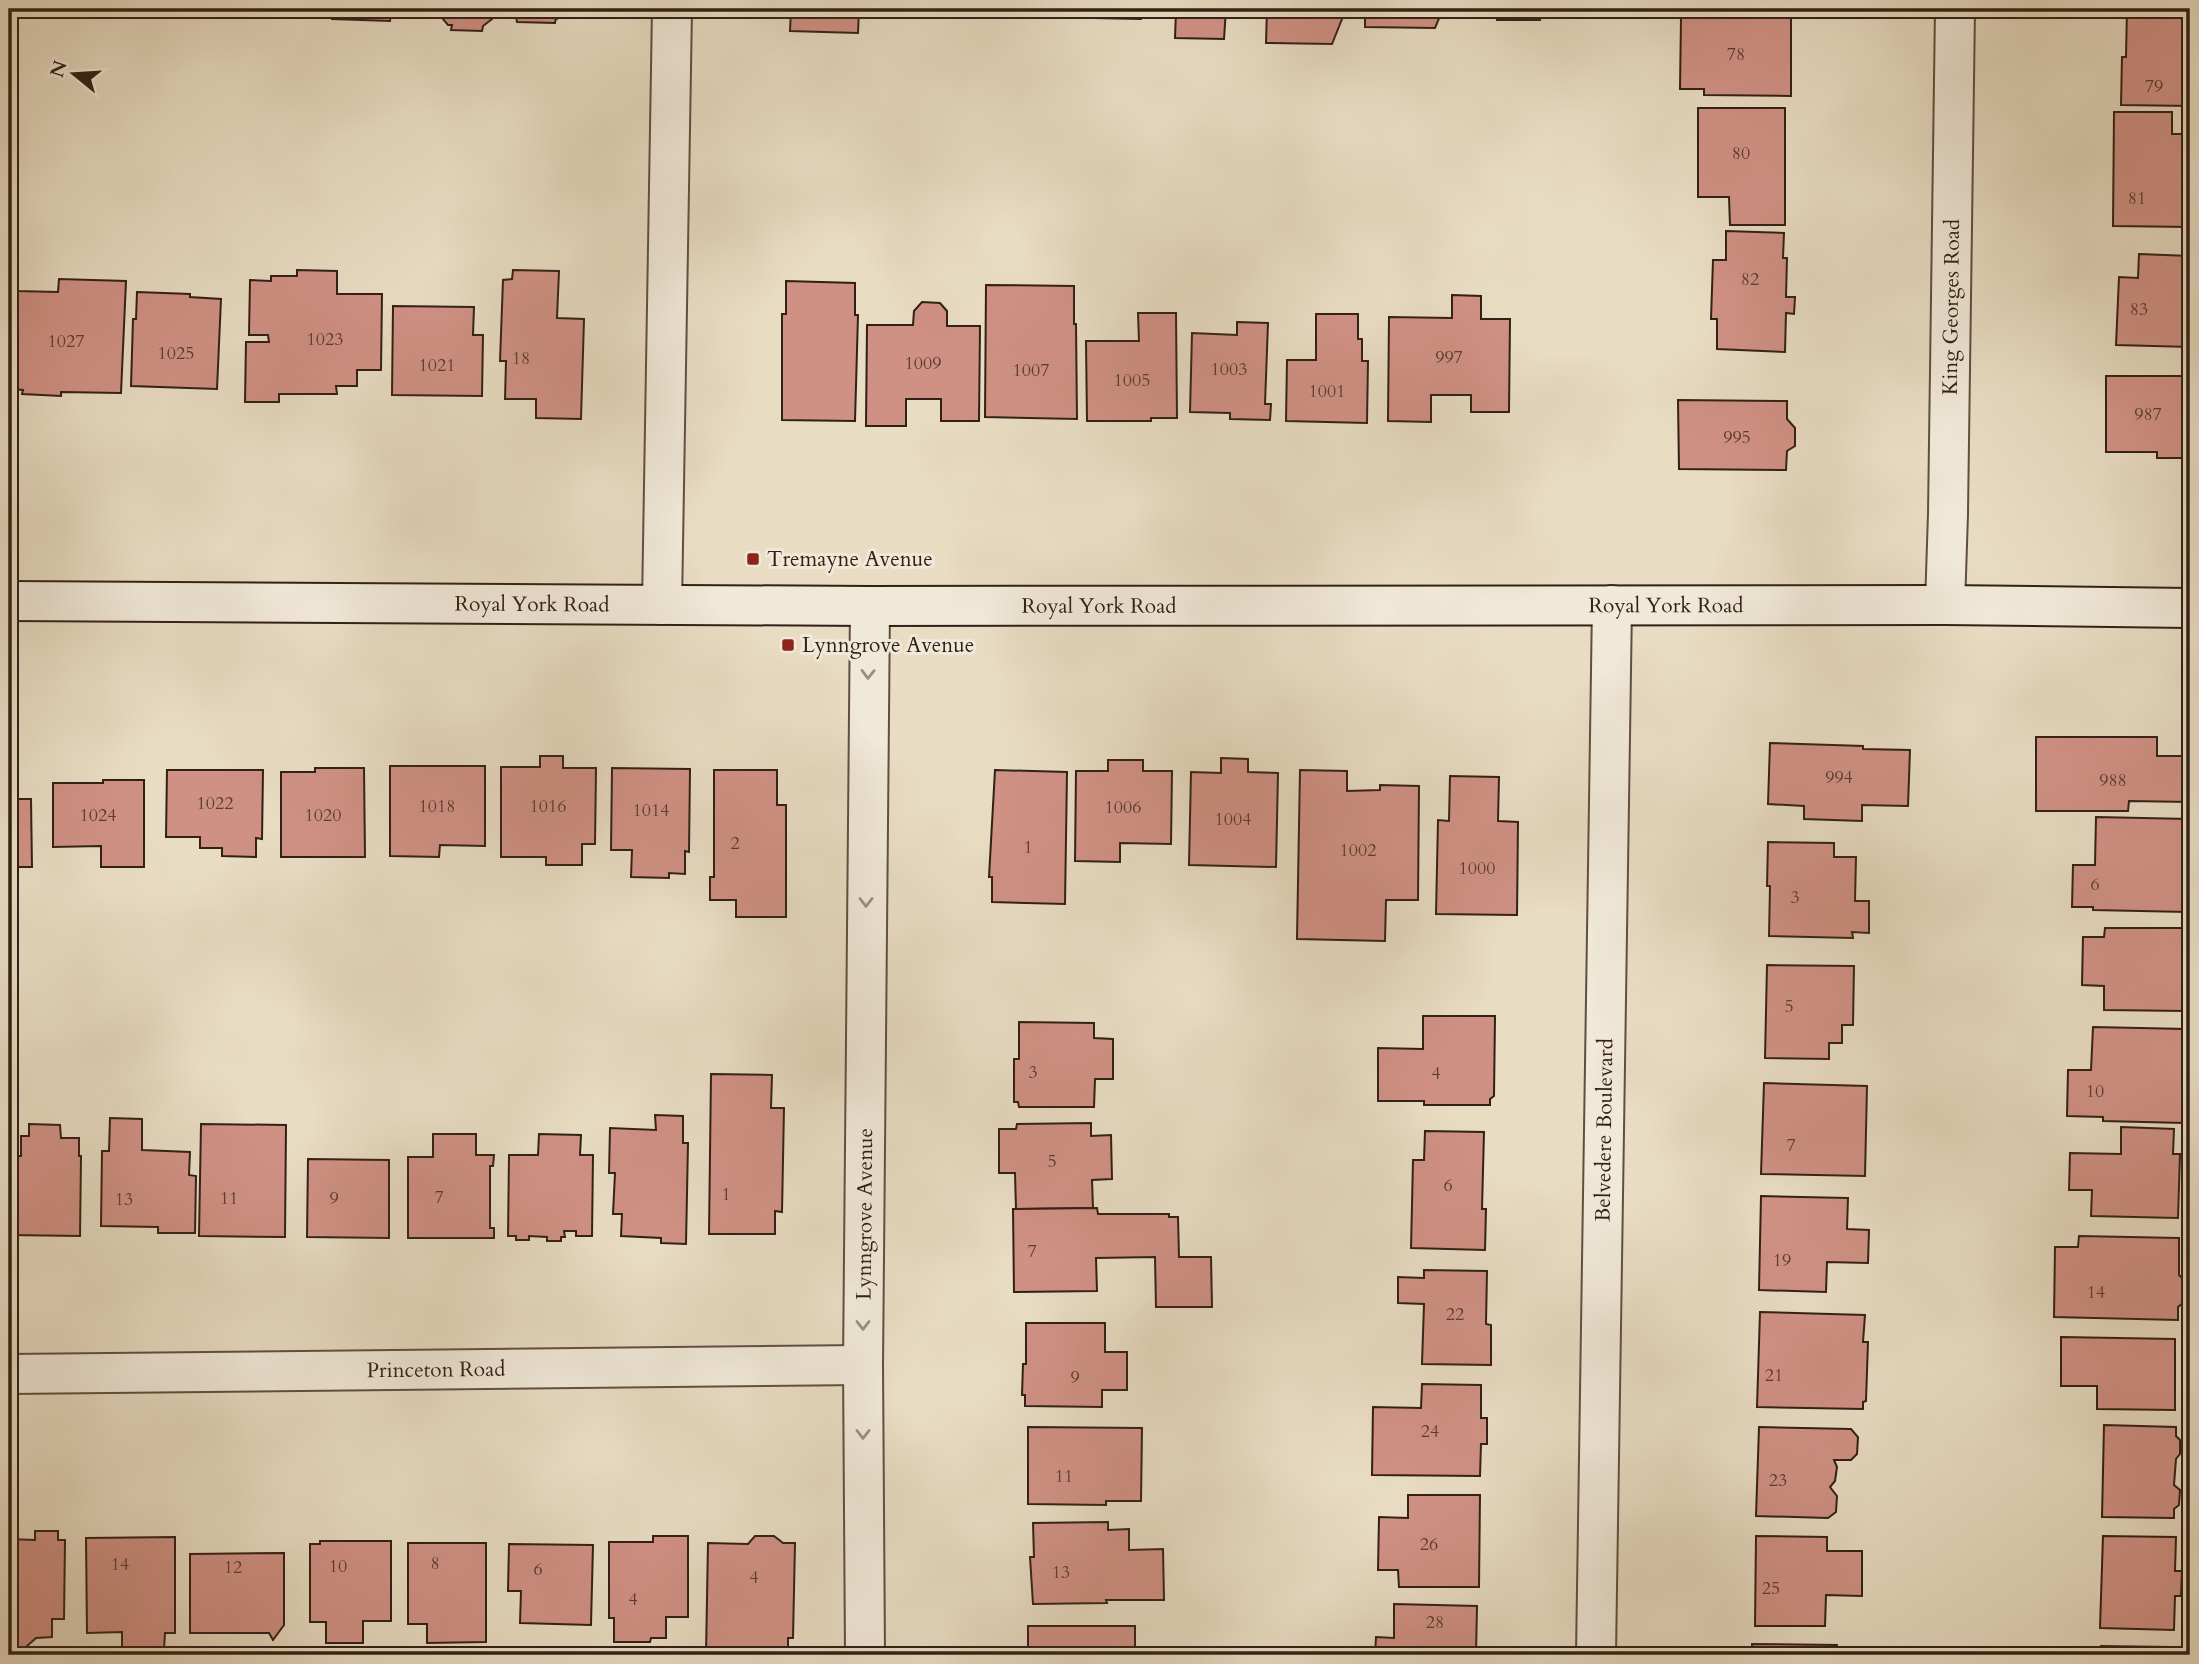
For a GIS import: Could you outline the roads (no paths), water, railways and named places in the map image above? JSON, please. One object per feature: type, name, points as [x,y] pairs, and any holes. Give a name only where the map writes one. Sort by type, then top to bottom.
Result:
[{"type":"street","points":[[662,605],[673,9]]},
{"type":"street","name":"King Georges Road","points":[[1945,605],[1955,9]]},
{"type":"street","name":"Royal York Road","points":[[9,601],[870,606],[1945,605],[2190,608]]},
{"type":"street","name":"Lynngrove Avenue","points":[[865,1655],[863,1366],[870,606]]},
{"type":"street","name":"Belvedere Boulevard","points":[[1596,1655],[1612,606]]},
{"type":"street","name":"Princeton Road","points":[[9,1374],[863,1366]]},
{"type":"place","name":"Tremayne Avenue","points":[[753,559]]},
{"type":"place","name":"Lynngrove Avenue","points":[[788,645]]}]
